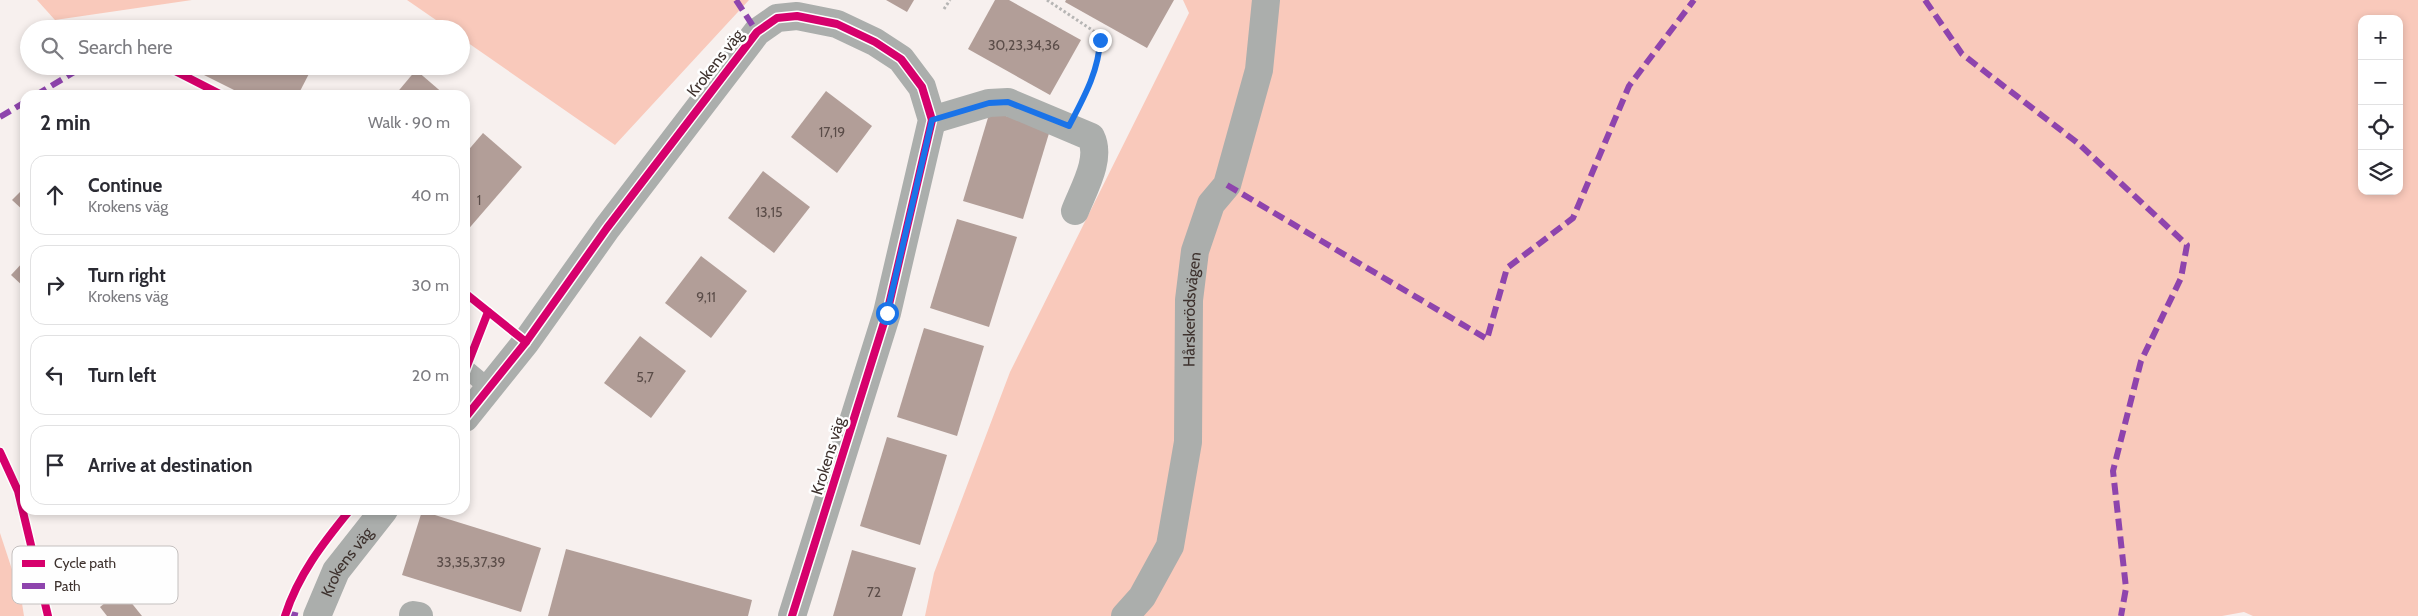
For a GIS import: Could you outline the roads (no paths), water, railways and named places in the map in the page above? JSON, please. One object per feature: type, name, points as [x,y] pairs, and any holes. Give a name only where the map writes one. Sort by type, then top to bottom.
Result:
[{"type":"street","name":"Hårskerödsvägen","points":[[1125,616],[1142,597],[1170,546],[1188,442],[1189,300],[1195,251],[1211,204],[1227,185],[1230,176],[1259,70],[1266,0]]},
{"type":"street","name":"Krokens väg","points":[[470,412],[526,342],[607,228],[757,32],[777,18],[797,16],[837,24],[888,50],[901,59],[922,87],[932,120],[887,313],[792,616]]},
{"type":"street","points":[[932,120],[989,103],[1008,102],[1069,126],[1091,137],[1096,146],[1095,158],[1075,212]]},
{"type":"street","name":"Krokens väg","points":[[317,616],[336,571],[380,515]]},
{"type":"lane","points":[[470,372],[489,388]]}]
